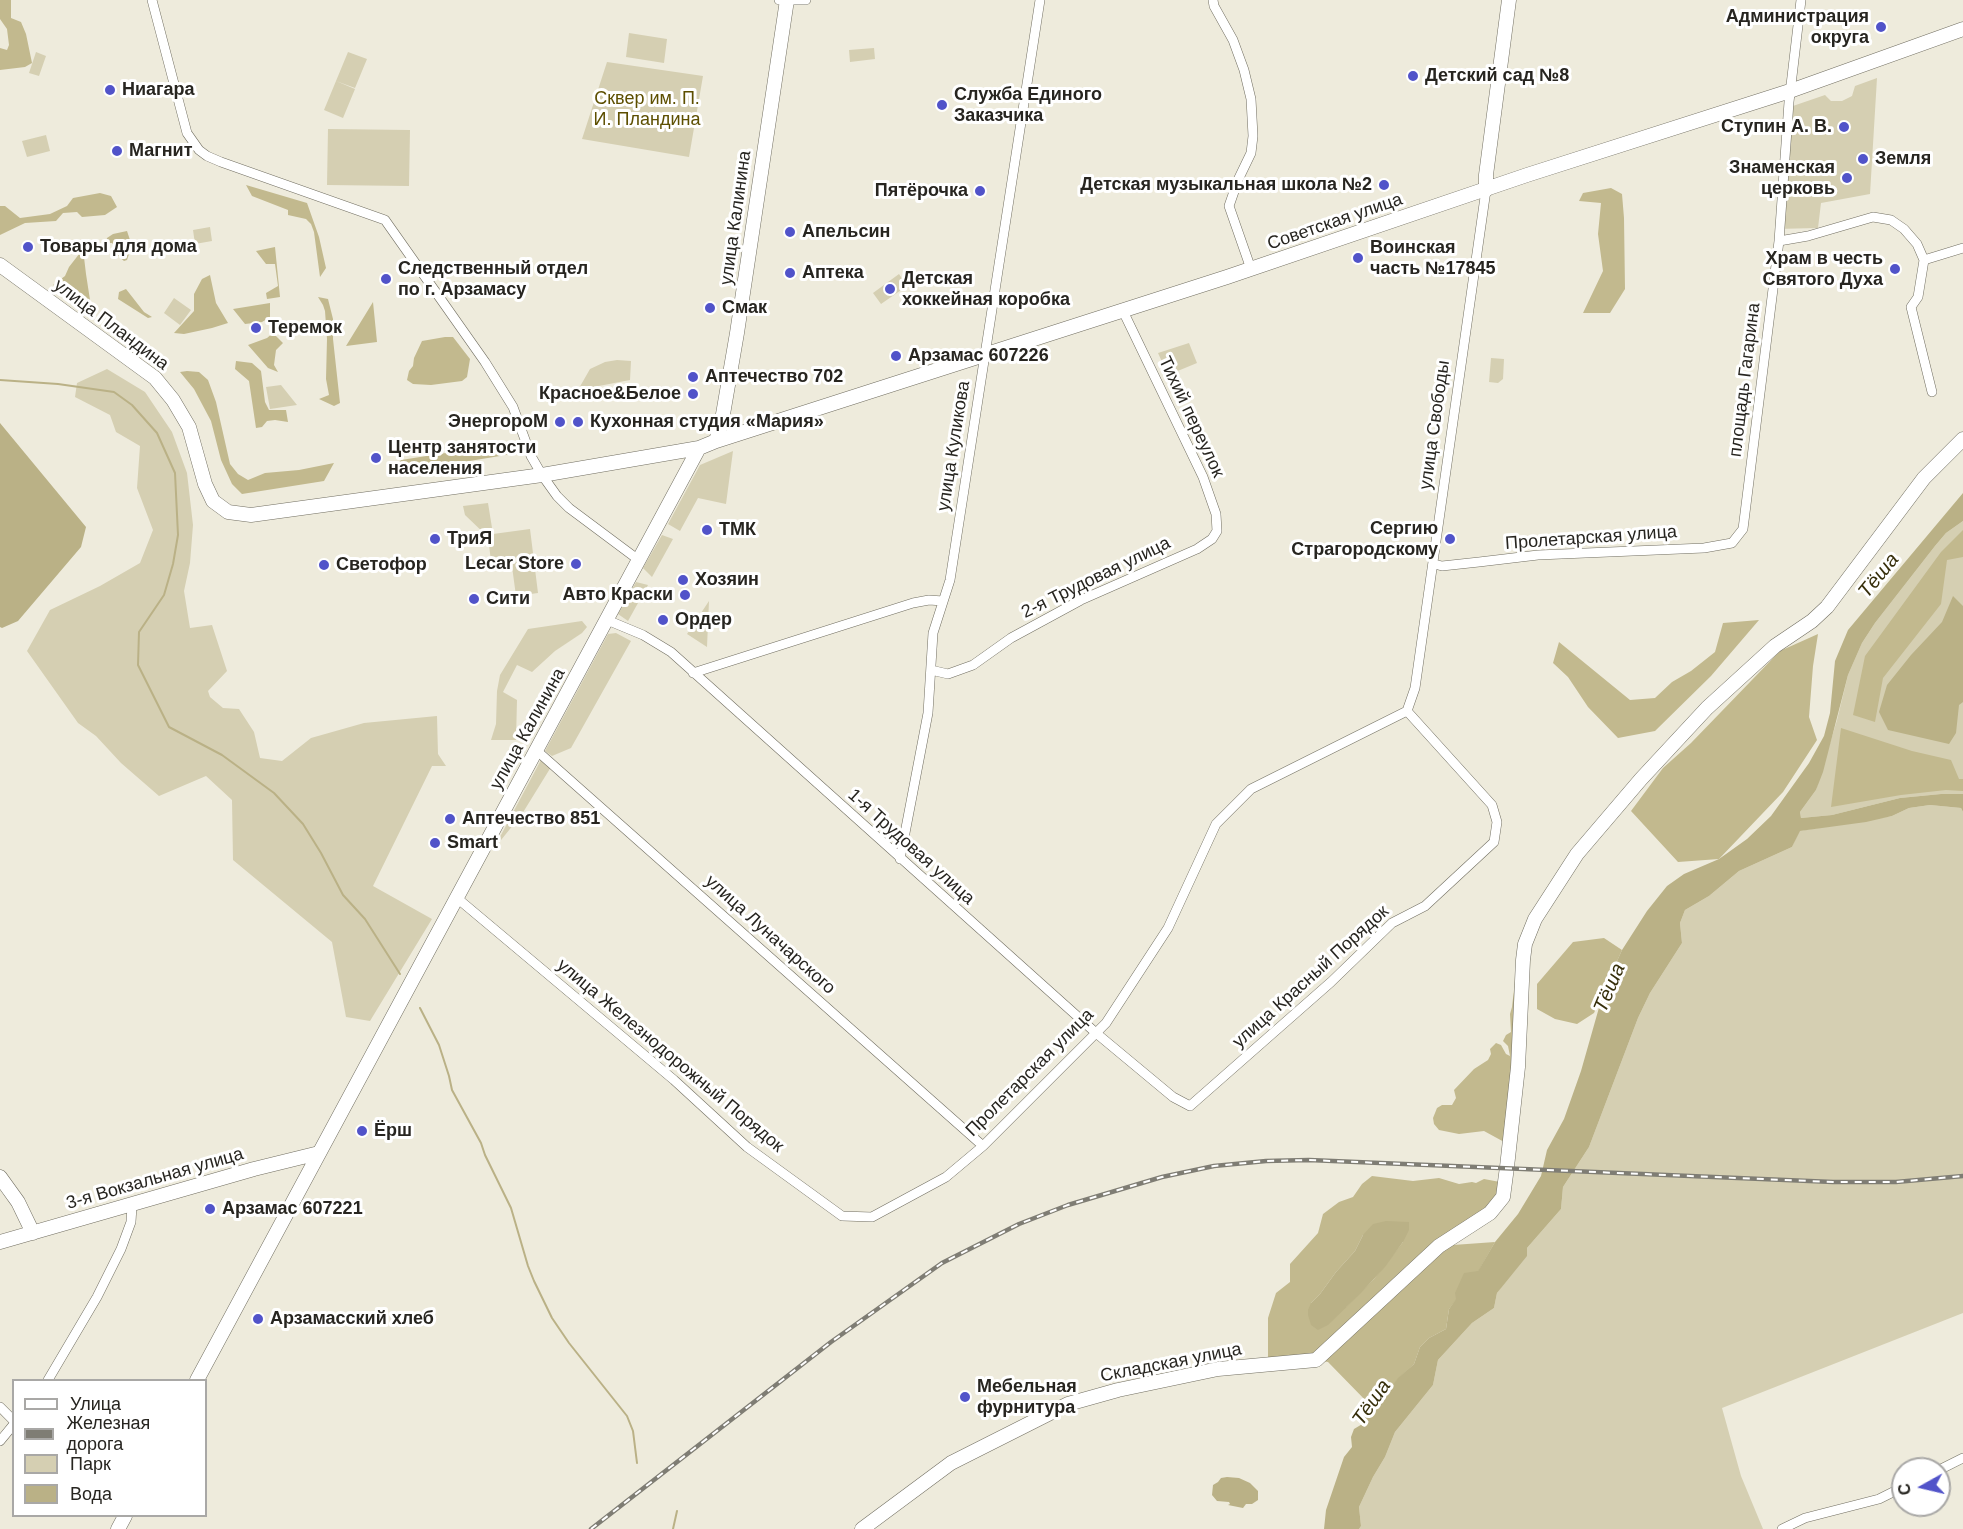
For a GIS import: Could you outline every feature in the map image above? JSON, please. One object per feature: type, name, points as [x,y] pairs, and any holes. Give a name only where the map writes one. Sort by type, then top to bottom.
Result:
[{"type":"street","points":[[152,0],[187,133],[199,150],[221,162],[385,220],[485,362],[513,407],[531,456],[542,476],[569,508],[640,561]]},
{"type":"street","points":[[784,0],[806,0]]},
{"type":"street","name":"улица Калинина","points":[[716,441],[722,420],[737,333],[784,0]]},
{"type":"street","name":"улица Куликова","points":[[900,860],[928,712],[933,633],[950,580],[1040,0]]},
{"type":"street","points":[[1213,0],[1233,40],[1251,99],[1253,136],[1251,153],[1229,206],[1251,269]]},
{"type":"street","name":"улица Свободы","points":[[1407,711],[1415,688],[1434,564],[1486,190],[1509,0]]},
{"type":"street","name":"площадь Гагарина","points":[[1743,530],[1779,241],[1790,90],[1801,0]]},
{"type":"street","name":"Советская улица","points":[[699,448],[1251,269],[1527,175],[1790,90],[1963,29]]},
{"type":"street","points":[[1779,241],[1808,236],[1874,217],[1891,220],[1904,229],[1917,244],[1924,260],[1918,297],[1911,307],[1932,392]]},
{"type":"street","points":[[1924,260],[1963,248]]},
{"type":"street","name":"улица Пландина","points":[[0,265],[154,378],[173,400],[189,428],[205,484],[213,501],[228,512],[251,515],[542,476],[699,448]]},
{"type":"street","name":"Тихий переулок","points":[[1123,311],[1203,477],[1216,514],[1217,531],[1212,539]]},
{"type":"street","name":"Складская улица","points":[[862,1529],[951,1463],[1068,1404],[1118,1390],[1218,1369],[1316,1360],[1439,1246],[1490,1213],[1503,1197],[1518,1067],[1523,960],[1525,944],[1535,919],[1577,854],[1641,779],[1707,708],[1775,646],[1812,621],[1827,607],[1924,478],[1963,439]]},
{"type":"street","name":"улица Калинина","points":[[197,1379],[699,448]]},
{"type":"street","name":"Пролетарская улица","points":[[1434,564],[1442,566],[1538,555],[1704,548],[1732,543],[1743,530]]},
{"type":"street","name":"2-я Трудовая улица","points":[[931,670],[948,674],[973,665],[1011,638],[1081,600],[1197,549],[1212,539]]},
{"type":"street","points":[[693,673],[913,603],[929,600],[943,601]]},
{"type":"street","name":"1-я Трудовая улица","points":[[607,620],[638,633],[671,652],[900,860],[1096,1033],[1173,1097],[1190,1106]]},
{"type":"street","name":"Пролетарская улица","points":[[872,1217],[946,1176],[982,1146],[1106,1023],[1168,928],[1216,824],[1251,789],[1407,711]]},
{"type":"street","name":"улица Красный Порядок","points":[[1190,1106],[1331,982],[1392,922],[1425,906],[1494,842],[1497,822],[1491,805],[1407,711]]},
{"type":"street","name":"улица Луначарского","points":[[536,750],[982,1146]]},
{"type":"street","name":"улица Железнодорожный Порядок","points":[[457,898],[674,1080],[747,1147],[842,1216],[872,1217]]},
{"type":"street","name":"3-я Вокзальная улица","points":[[0,1242],[132,1206],[254,1169],[320,1153]]},
{"type":"street","points":[[0,1177],[18,1203],[33,1233]]},
{"type":"street","points":[[49,1379],[97,1297],[116,1258],[131,1222],[132,1206]]},
{"type":"street","points":[[0,1407],[12,1421]]},
{"type":"street","points":[[0,1441],[12,1426]]},
{"type":"street","points":[[1782,1529],[1805,1518],[1879,1499],[1891,1493]]},
{"type":"green space","points":[[629,33],[667,39],[664,63],[626,57]]},
{"type":"green space","points":[[874,48],[875,59],[850,62],[849,50]]},
{"type":"green space","points":[[36,52],[46,56],[39,76],[29,73]]},
{"type":"green space","points":[[348,52],[367,59],[355,88],[336,81]]},
{"type":"green space","name":"Сквер им. П. И. Пландина","points":[[607,62],[703,76],[689,157],[582,139]]},
{"type":"green space","points":[[1877,78],[1870,194],[1821,203],[1818,228],[1775,229],[1790,107],[1825,95],[1831,101],[1842,101],[1852,96],[1855,86]]},
{"type":"green space","points":[[336,81],[355,89],[343,118],[324,110]]},
{"type":"green space","points":[[328,129],[410,130],[409,186],[327,185]]},
{"type":"green space","points":[[46,135],[50,151],[27,157],[22,141]]},
{"type":"green space","points":[[210,227],[212,241],[195,244],[193,230]]},
{"type":"green space","name":"Детская хоккейная коробка","points":[[899,274],[907,286],[881,304],[873,293]]},
{"type":"green space","points":[[174,298],[191,310],[180,325],[164,313]]},
{"type":"green space","points":[[1189,343],[1197,363],[1168,375],[1158,353]]},
{"type":"green space","points":[[1491,358],[1504,359],[1503,379],[1498,383],[1489,382]]},
{"type":"green space","points":[[631,361],[630,380],[578,390],[590,369],[605,362]]},
{"type":"green space","points":[[107,369],[145,392],[172,432],[187,473],[193,525],[190,563],[184,591],[190,628],[212,625],[227,671],[208,691],[210,697],[223,708],[239,709],[254,732],[260,758],[282,761],[311,738],[364,723],[437,716],[438,754],[446,766],[432,766],[373,886],[432,919],[370,1021],[346,1017],[332,942],[233,860],[232,800],[206,776],[159,796],[121,763],[96,736],[78,723],[27,651],[50,610],[100,586],[140,563],[153,530],[137,488],[140,446],[116,432],[110,415],[75,397],[77,383]]},
{"type":"green space","points":[[281,385],[297,405],[270,409],[266,387]]},
{"type":"green space","points":[[733,451],[726,504],[698,498],[680,531],[668,524],[700,465]]},
{"type":"green space","points":[[488,503],[493,534],[530,529],[538,593],[516,596],[511,559],[491,561],[488,537],[465,515],[463,506]]},
{"type":"green space","points":[[1963,521],[1963,794],[1900,798],[1832,815],[1801,818],[1800,812],[1816,790],[1848,675],[1862,643],[1935,546],[1946,533]]},
{"type":"green space","points":[[662,535],[673,539],[652,577],[643,568]]},
{"type":"green space","points":[[636,582],[648,585],[628,621],[618,614]]},
{"type":"green space","points":[[709,601],[707,647],[687,634]]},
{"type":"green space","points":[[582,621],[587,627],[582,633],[555,651],[532,672],[517,665],[503,692],[517,700],[516,740],[491,740],[496,724],[500,675],[528,629]]},
{"type":"green space","points":[[616,633],[631,641],[571,748],[552,756],[545,751],[608,634]]},
{"type":"green space","points":[[542,758],[551,767],[522,814],[493,850]]},
{"type":"green space","points":[[1930,805],[1961,808],[1963,812],[1963,1313],[1722,1408],[1741,1476],[1763,1529],[1359,1529],[1361,1526],[1359,1507],[1373,1477],[1385,1457],[1395,1432],[1433,1385],[1438,1360],[1472,1323],[1494,1308],[1497,1293],[1527,1248],[1561,1209],[1563,1187],[1589,1147],[1638,1018],[1650,993],[1682,943],[1680,923],[1685,910],[1709,896],[1739,871],[1792,847],[1799,831],[1892,816],[1909,808]]},
{"type":"shaded area","points":[[0,0],[11,0],[11,18],[21,22],[26,34],[32,63],[25,67],[0,70],[0,48],[7,50],[9,45],[7,29],[0,19]]},
{"type":"shaded area","points":[[246,185],[307,203],[319,237],[326,268],[320,277],[311,224],[306,219],[288,215],[288,210],[252,196]]},
{"type":"shaded area","points":[[1611,188],[1622,194],[1625,289],[1610,313],[1583,313],[1603,271],[1598,234],[1601,203],[1579,201],[1583,193]]},
{"type":"shaded area","points":[[100,193],[111,196],[117,207],[105,215],[82,217],[77,212],[63,213],[56,221],[25,223],[0,235],[0,206],[5,206],[20,218],[50,214],[67,206],[73,198]]},
{"type":"shaded area","points":[[127,231],[132,246],[127,260],[124,261],[116,254],[117,249],[112,243],[106,243],[107,238],[113,234]]},
{"type":"shaded area","points":[[275,247],[280,297],[267,299],[266,293],[278,286],[275,264],[266,264],[256,251]]},
{"type":"shaded area","points":[[83,249],[92,313],[53,285],[65,276]]},
{"type":"shaded area","points":[[210,275],[216,303],[228,323],[184,334],[174,333],[194,311],[194,294],[202,279]]},
{"type":"shaded area","points":[[126,289],[144,312],[152,317],[148,318],[118,299],[119,292]]},
{"type":"shaded area","points":[[318,297],[328,299],[333,319],[340,403],[334,406],[319,399],[329,395],[326,379],[325,311]]},
{"type":"shaded area","points":[[373,302],[377,342],[346,346]]},
{"type":"shaded area","points":[[270,303],[270,317],[262,322],[245,324],[233,309]]},
{"type":"shaded area","points":[[273,333],[283,343],[276,350],[274,365],[278,372],[268,368],[248,345],[267,338]]},
{"type":"shaded area","points":[[453,337],[470,359],[467,377],[462,381],[431,385],[413,384],[407,380],[422,341]]},
{"type":"shaded area","points":[[236,361],[252,363],[261,371],[265,402],[269,410],[286,410],[288,422],[267,421],[262,427],[256,428],[249,381],[235,369]]},
{"type":"shaded area","points":[[180,372],[199,372],[208,380],[216,402],[230,464],[238,474],[248,480],[265,473],[299,470],[334,463],[324,481],[242,494],[232,484],[221,460],[211,421],[194,389]]},
{"type":"shaded area","points":[[516,440],[524,452],[415,470],[400,471],[398,464],[401,460],[494,448],[508,445]]},
{"type":"shaded area","points":[[1963,530],[1963,557],[1947,560],[1941,604],[1883,678],[1875,722],[1853,715],[1865,656],[1941,552]]},
{"type":"shaded area","points":[[1759,620],[1711,676],[1655,731],[1618,738],[1588,707],[1568,677],[1553,663],[1559,642],[1630,700],[1655,698],[1672,682],[1691,671],[1715,652],[1723,623]]},
{"type":"shaded area","points":[[1818,634],[1809,717],[1817,740],[1783,792],[1719,859],[1678,862],[1631,811],[1663,768],[1691,743],[1780,651]]},
{"type":"shaded area","points":[[1841,728],[1912,751],[1951,760],[1959,779],[1963,779],[1963,791],[1946,790],[1901,795],[1831,807]]},
{"type":"shaded area","points":[[1604,938],[1622,950],[1594,1013],[1577,1024],[1555,1019],[1537,1009],[1537,984],[1573,942]]},
{"type":"shaded area","points":[[1517,964],[1511,1103],[1506,1143],[1484,1131],[1459,1134],[1439,1130],[1433,1118],[1437,1108],[1442,1105],[1452,1105],[1456,1098],[1454,1090],[1474,1069],[1488,1060],[1491,1054],[1490,1049],[1496,1043],[1501,1045],[1506,1054],[1510,1056],[1508,1046],[1503,1041],[1511,1032],[1510,1014]]},
{"type":"shaded area","points":[[1372,1176],[1413,1181],[1439,1178],[1459,1184],[1476,1183],[1484,1179],[1500,1182],[1501,1187],[1490,1206],[1317,1356],[1268,1361],[1268,1318],[1276,1293],[1290,1282],[1290,1264],[1318,1233],[1323,1214],[1339,1202],[1353,1197],[1362,1184]],"holes":[[[1363,1235],[1403,1242],[1374,1279],[1346,1307],[1311,1303],[1355,1251]]]},
{"type":"shaded area","points":[[1495,1242],[1478,1272],[1449,1309],[1446,1329],[1429,1338],[1420,1347],[1414,1364],[1381,1400],[1370,1405],[1328,1362],[1316,1360],[1439,1246]]},
{"type":"water","points":[[0,423],[86,527],[81,547],[18,621],[2,628],[0,627]]},
{"type":"water","name":"Тёша","points":[[1963,493],[1963,521],[1946,533],[1935,546],[1862,643],[1848,675],[1823,772],[1816,790],[1800,812],[1801,818],[1832,815],[1900,798],[1963,794],[1963,812],[1961,808],[1930,805],[1909,808],[1892,816],[1866,822],[1800,831],[1792,847],[1739,871],[1709,896],[1685,910],[1680,923],[1682,943],[1650,993],[1638,1018],[1589,1147],[1563,1187],[1561,1209],[1527,1248],[1527,1256],[1497,1293],[1494,1308],[1472,1323],[1438,1360],[1433,1385],[1395,1432],[1385,1457],[1373,1477],[1359,1507],[1361,1526],[1359,1529],[1324,1529],[1326,1510],[1344,1457],[1352,1447],[1351,1437],[1354,1429],[1364,1423],[1363,1412],[1370,1405],[1381,1400],[1398,1378],[1414,1364],[1420,1347],[1429,1338],[1446,1329],[1449,1309],[1456,1299],[1455,1293],[1464,1273],[1478,1271],[1495,1242],[1518,1214],[1541,1176],[1547,1150],[1564,1119],[1581,1071],[1604,990],[1622,950],[1647,911],[1667,886],[1684,874],[1719,859],[1747,839],[1771,816],[1809,763],[1824,736],[1830,713],[1835,661],[1848,630]]},
{"type":"water","points":[[1953,596],[1963,606],[1963,702],[1959,705],[1956,733],[1949,744],[1888,730],[1879,712],[1887,685],[1942,622]]},
{"type":"water","points":[[1386,1221],[1409,1222],[1409,1230],[1403,1242],[1385,1267],[1361,1293],[1328,1325],[1318,1330],[1311,1325],[1308,1315],[1311,1303],[1355,1251],[1363,1235],[1373,1224]]},
{"type":"water","points":[[1221,1478],[1239,1478],[1250,1483],[1258,1491],[1258,1500],[1252,1504],[1246,1504],[1243,1508],[1228,1505],[1229,1502],[1217,1501],[1212,1495],[1213,1485]]},
{"type":"waterway","points":[[0,380],[58,384],[114,392],[132,405],[157,433],[175,473],[178,535],[164,595],[139,632],[138,665],[169,727],[222,755],[274,793],[303,824],[343,895],[365,919],[400,974]]},
{"type":"waterway","points":[[420,1008],[439,1045],[452,1090],[481,1143],[511,1208],[534,1281],[552,1318],[569,1343],[627,1416],[633,1431],[637,1463]]},
{"type":"waterway","points":[[673,1529],[677,1511]]},
{"type":"railway","points":[[591,1529],[831,1342],[942,1263],[1019,1224],[1068,1205],[1162,1177],[1214,1166],[1309,1160],[1833,1182],[1896,1182],[1963,1176]]},
{"type":"place","name":"Администрация округа","points":[[1881,27]]},
{"type":"place","name":"Детский сад №8","points":[[1413,76]]},
{"type":"place","name":"Ниагара","points":[[110,90]]},
{"type":"place","name":"Служба Единого Заказчика","points":[[942,105]]},
{"type":"place","name":"Ступин А. В.","points":[[1844,127]]},
{"type":"place","name":"Магнит","points":[[117,151]]},
{"type":"place","name":"Земля","points":[[1863,159]]},
{"type":"place","name":"Знаменская церковь","points":[[1847,178]]},
{"type":"place","name":"Детская музыкальная школа №2","points":[[1384,185]]},
{"type":"place","name":"Пятёрочка","points":[[980,191]]},
{"type":"place","name":"Апельсин","points":[[790,232]]},
{"type":"place","name":"Товары для дома","points":[[28,247]]},
{"type":"place","name":"Воинская часть №17845","points":[[1358,258]]},
{"type":"place","name":"Храм в честь Святого Духа","points":[[1895,269]]},
{"type":"place","name":"Аптека","points":[[790,273]]},
{"type":"place","name":"Следственный отдел по г. Арзамасу","points":[[386,279]]},
{"type":"place","name":"Детская хоккейная коробка","points":[[890,289]]},
{"type":"place","name":"Смак","points":[[710,308]]},
{"type":"place","name":"Теремок","points":[[256,328]]},
{"type":"place","name":"Арзамас 607226","points":[[896,356]]},
{"type":"place","name":"Аптечество 702","points":[[693,377]]},
{"type":"place","name":"Красное&Белое","points":[[693,394]]},
{"type":"place","name":"ЭнергороМ","points":[[560,422]]},
{"type":"place","name":"Кухонная студия «Мария»","points":[[578,422]]},
{"type":"place","name":"Центр занятости населения","points":[[376,458]]},
{"type":"place","name":"ТМК","points":[[707,530]]},
{"type":"place","name":"ТриЯ","points":[[435,539]]},
{"type":"place","name":"Сергию Страгородскому","points":[[1450,539]]},
{"type":"place","name":"Lecar Store","points":[[576,564]]},
{"type":"place","name":"Светофор","points":[[324,565]]},
{"type":"place","name":"Хозяин","points":[[683,580]]},
{"type":"place","name":"Авто Краски","points":[[685,595]]},
{"type":"place","name":"Сити","points":[[474,599]]},
{"type":"place","name":"Ордер","points":[[663,620]]},
{"type":"place","name":"Аптечество 851","points":[[450,819]]},
{"type":"place","name":"Smart","points":[[435,843]]},
{"type":"place","name":"Ёрш","points":[[362,1131]]},
{"type":"place","name":"Арзамас 607221","points":[[210,1209]]},
{"type":"place","name":"Арзамасский хлеб","points":[[258,1319]]},
{"type":"place","name":"Мебельная фурнитура","points":[[965,1397]]}]
